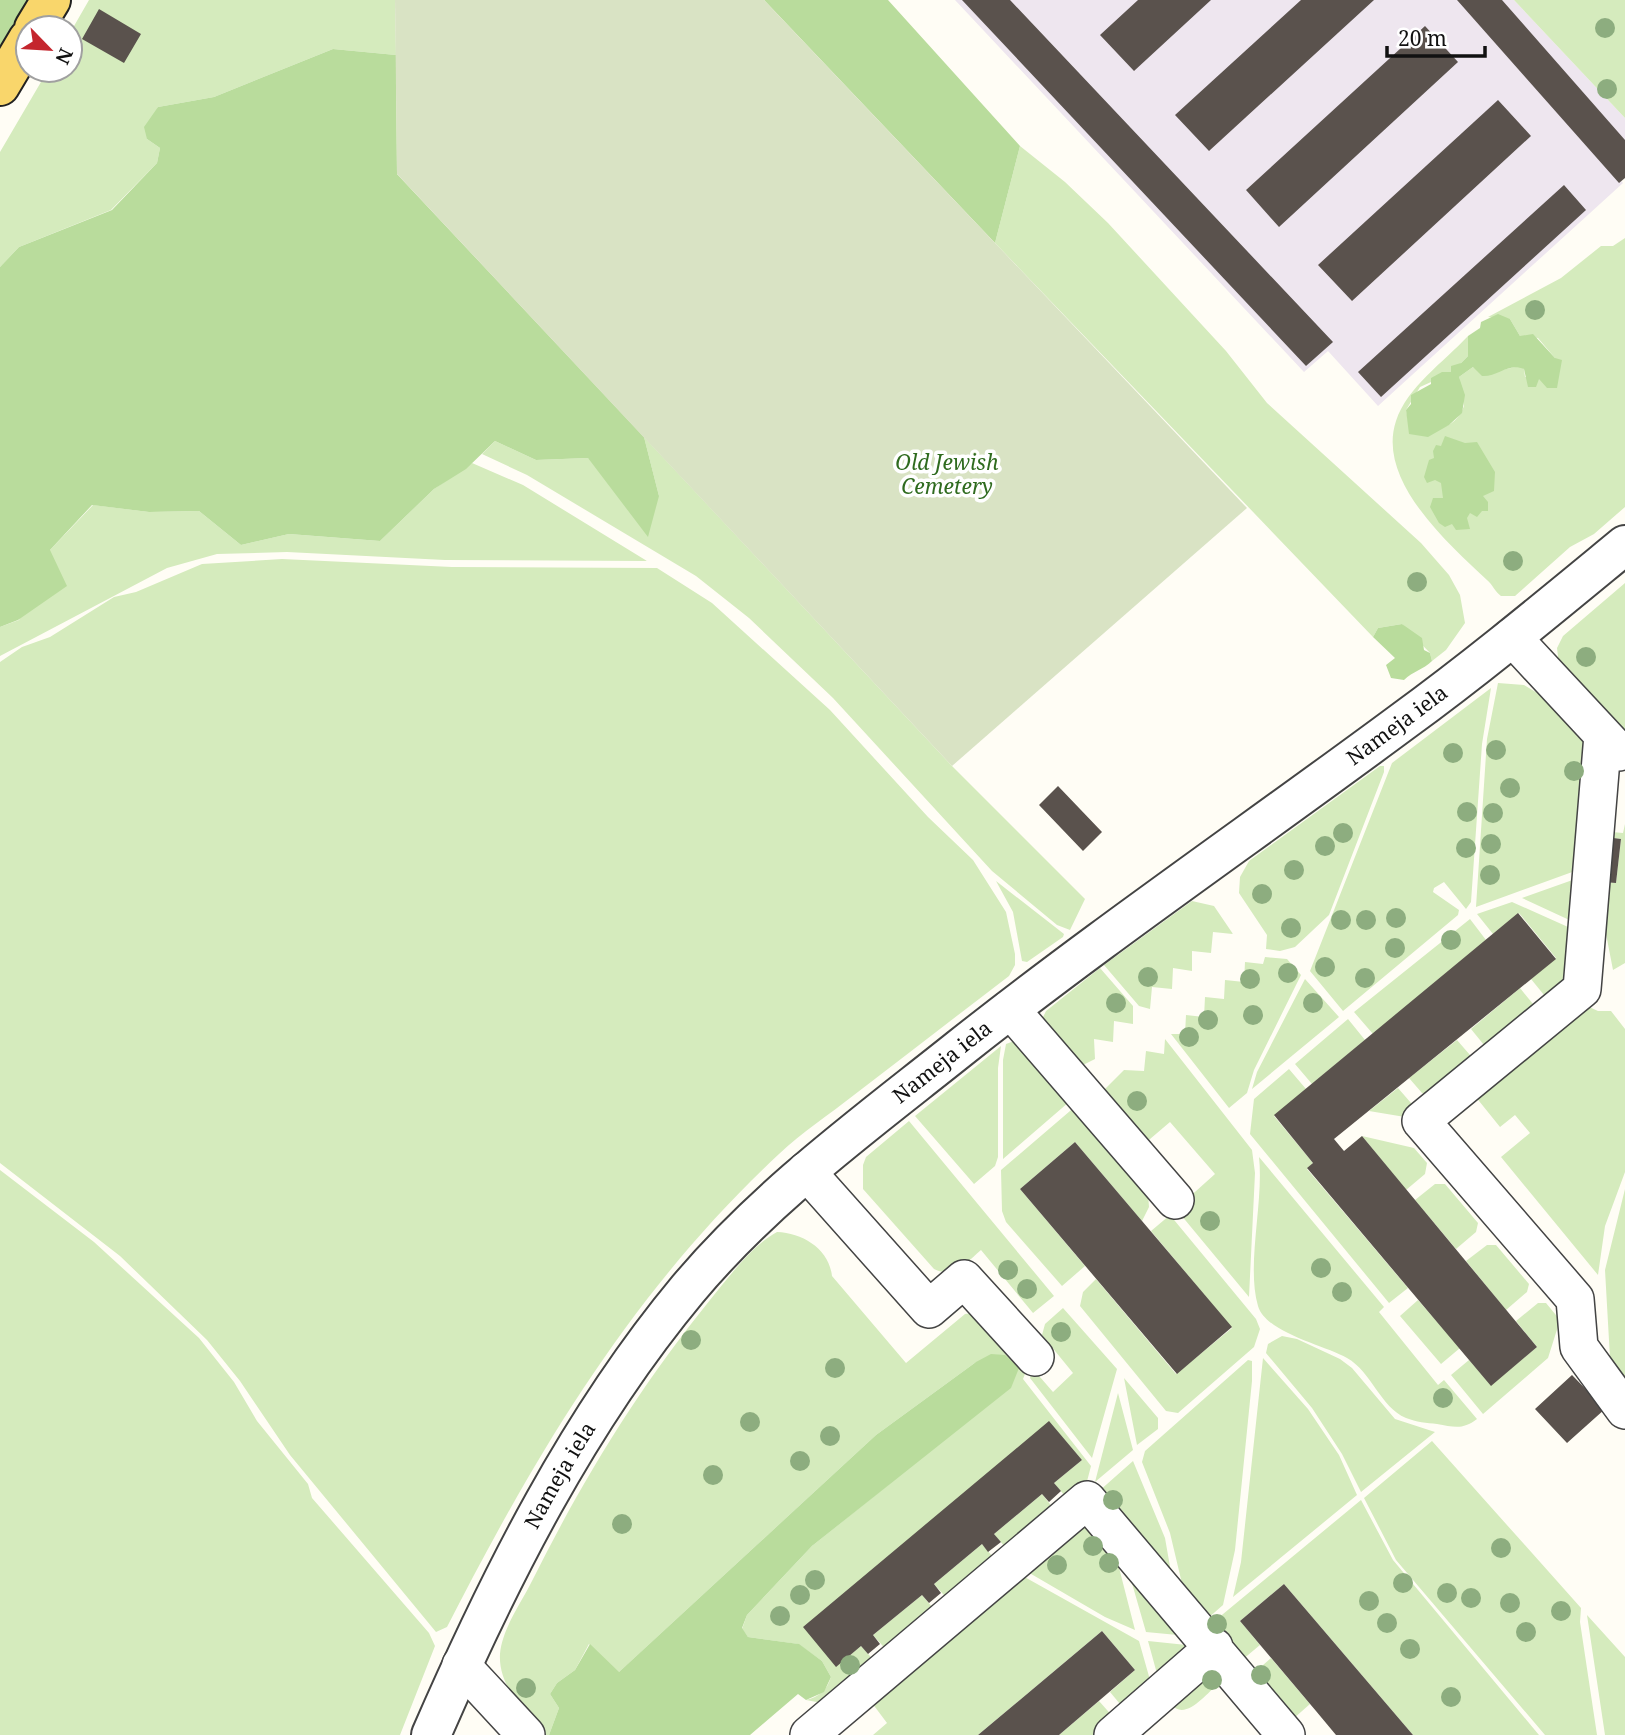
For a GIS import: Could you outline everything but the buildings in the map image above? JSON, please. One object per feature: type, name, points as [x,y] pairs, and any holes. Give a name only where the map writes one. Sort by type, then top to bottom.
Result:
[{"type":"main road","points":[[0,86],[14,62]]},
{"type":"street","name":"Nameja iela","points":[[430,1735],[461,1665],[533,1523],[618,1381],[691,1286],[806,1171],[1010,1009],[1406,720],[1625,545]]},
{"type":"street","points":[[1512,637],[1614,747],[1582,989],[1421,1121],[1575,1299],[1579,1347],[1625,1410]]},
{"type":"street","points":[[1010,1009],[1175,1200]]},
{"type":"street","points":[[806,1171],[929,1309],[964,1279],[1035,1357]]},
{"type":"street","points":[[809,1735],[1087,1500],[1286,1735]]},
{"type":"street","points":[[1112,1735],[1214,1647]]},
{"type":"street","points":[[461,1665],[526,1735]]},
{"type":"shaded area","points":[[955,0],[1514,0],[1625,118],[1625,169],[1617,176],[1623,183],[1378,406],[1328,351],[1304,372]]},
{"type":"green space","points":[[0,0],[37,0],[31,14],[14,14],[14,53],[0,86]]},
{"type":"green space","points":[[89,0],[395,0],[396,55],[333,49],[214,97],[158,107],[147,139],[160,148],[157,163],[111,210],[19,247],[0,267],[0,152],[40,84],[84,84],[84,14],[81,14]]},
{"type":"green space","name":"Old Jewish Cemetery","points":[[395,0],[764,0],[1247,508],[952,766],[397,174]]},
{"type":"green space","points":[[764,0],[888,0],[1020,146],[995,243]]},
{"type":"green space","points":[[1514,0],[1625,0],[1625,118]]},
{"type":"green space","points":[[333,49],[396,55],[397,174],[644,437],[659,496],[648,537],[588,458],[536,460],[495,441],[466,469],[434,489],[380,541],[289,534],[241,545],[199,511],[149,512],[92,505],[50,550],[67,586],[18,620],[0,627],[0,267],[19,247],[112,210],[157,163],[160,148],[147,139],[144,127],[158,107],[214,97]]},
{"type":"green space","points":[[1020,146],[1065,182],[1108,223],[1226,351],[1267,403],[1421,543],[1449,575],[1460,595],[1465,623],[1446,650],[1432,661],[1430,653],[1402,624],[1378,628],[1373,637],[995,243]]},
{"type":"green space","points":[[1625,238],[1625,507],[1594,534],[1570,547],[1515,596],[1501,596],[1437,530],[1406,488],[1397,466],[1393,444],[1396,421],[1417,386],[1468,336],[1468,356],[1451,373],[1420,387],[1406,410],[1409,425],[1441,428],[1454,421],[1464,406],[1459,377],[1473,367],[1493,372],[1520,366],[1524,369],[1525,377],[1538,378],[1555,358],[1538,338],[1520,336],[1510,319],[1488,317],[1561,278],[1601,246],[1613,246]]},
{"type":"green space","points":[[1498,314],[1510,319],[1520,336],[1533,334],[1555,358],[1562,360],[1557,388],[1547,388],[1539,379],[1536,387],[1528,387],[1524,369],[1518,367],[1482,376],[1473,367],[1459,377],[1465,395],[1462,413],[1449,425],[1428,437],[1409,434],[1406,410],[1411,404],[1411,395],[1431,384],[1431,378],[1442,372],[1451,372],[1451,366],[1461,363],[1468,356],[1468,336],[1480,328],[1481,322]]},
{"type":"green space","points":[[1445,436],[1465,443],[1477,442],[1495,472],[1494,491],[1483,496],[1488,502],[1488,511],[1482,511],[1477,517],[1470,513],[1467,518],[1470,529],[1456,530],[1452,524],[1445,527],[1439,523],[1430,507],[1433,498],[1443,498],[1441,483],[1435,480],[1427,483],[1424,477],[1429,460],[1434,458],[1436,445],[1441,446]]},
{"type":"green space","points":[[644,437],[952,766],[1085,899],[1070,930],[1057,925],[992,871],[833,698],[749,618],[696,576],[527,475],[482,454],[495,441],[536,460],[588,458],[659,496]]},
{"type":"green space","points":[[472,463],[523,485],[647,561],[445,560],[287,552],[217,554],[167,568],[0,656],[0,627],[19,620],[50,550],[93,505],[149,512],[199,511],[241,545],[289,534],[380,541],[434,489]]},
{"type":"green space","points":[[282,559],[452,567],[657,568],[712,603],[830,710],[928,817],[973,860],[1006,912],[1015,954],[1015,965],[1009,976],[788,1146],[727,1206],[678,1261],[592,1376],[516,1498],[447,1627],[436,1632],[290,1455],[240,1381],[207,1340],[120,1256],[0,1163],[0,662],[22,647],[50,637],[114,597],[136,592],[202,564]]},
{"type":"green space","points":[[1625,583],[1625,741],[1559,665],[1557,648],[1563,636]]},
{"type":"green space","points":[[1402,624],[1422,638],[1424,650],[1430,653],[1432,661],[1404,680],[1391,678],[1386,665],[1395,658],[1373,637],[1378,628]]},
{"type":"green space","points":[[1498,683],[1524,685],[1539,694],[1584,743],[1586,751],[1575,871],[1476,907],[1487,739]]},
{"type":"green space","points":[[1491,688],[1482,744],[1471,902],[1466,909],[1444,882],[1434,888],[1433,892],[1459,910],[1458,915],[1343,1011],[1310,971],[1392,763]]},
{"type":"green space","points":[[1380,766],[1384,766],[1384,772],[1329,915],[1295,947],[1280,951],[1266,949],[1267,935],[1239,893],[1240,877],[1249,861]]},
{"type":"green space","points":[[1625,824],[1625,963],[1613,970],[1600,903],[1602,882],[1616,883],[1621,839],[1606,837],[1612,832],[1623,833]]},
{"type":"green space","points":[[1581,877],[1578,924],[1522,898]]},
{"type":"green space","points":[[996,881],[1064,934],[1063,937],[1027,962],[1022,961],[1013,912]]},
{"type":"green space","points":[[1192,901],[1214,906],[1233,934],[1213,932],[1211,953],[1192,951],[1192,971],[1173,968],[1172,989],[1152,987],[1150,1009],[1139,1006],[1104,965]]},
{"type":"green space","points":[[1512,902],[1577,931],[1573,971],[1552,996],[1544,995],[1531,979],[1556,958],[1519,913],[1493,934],[1477,914]]},
{"type":"green space","points":[[1470,919],[1486,940],[1373,1034],[1354,1012]]},
{"type":"green space","points":[[1265,957],[1287,959],[1301,975],[1254,1070],[1247,1093],[1229,1108],[1171,1034],[1185,1034],[1186,1015],[1204,1017],[1205,997],[1224,999],[1225,980],[1244,982],[1245,962],[1263,964]]},
{"type":"green space","points":[[1100,968],[1133,1006],[1133,1024],[1114,1021],[1113,1042],[1094,1039],[1095,1059],[1081,1066],[1042,1019],[1046,1011]]},
{"type":"green space","points":[[1305,979],[1339,1017],[1252,1089],[1257,1072]]},
{"type":"green space","points":[[1520,988],[1533,1004],[1532,1013],[1491,1046],[1484,1045],[1471,1029]]},
{"type":"green space","points":[[1587,1006],[1598,1011],[1611,1011],[1625,1029],[1625,1172],[1605,1226],[1598,1275],[1501,1157],[1530,1133],[1515,1115],[1500,1127],[1475,1096]]},
{"type":"green space","points":[[1348,1019],[1365,1040],[1312,1084],[1295,1064]]},
{"type":"green space","points":[[1165,1039],[1252,1150],[1255,1173],[1249,1297],[1176,1209],[1215,1174],[1170,1122],[1143,1145],[1103,1091],[1124,1070],[1144,1071],[1146,1051],[1164,1054]]},
{"type":"green space","points":[[1017,1040],[1069,1102],[1003,1159],[1003,1060],[1006,1044]]},
{"type":"green space","points":[[1457,1040],[1470,1055],[1470,1064],[1431,1096],[1422,1093],[1409,1078]]},
{"type":"green space","points":[[1001,1046],[998,1068],[998,1157],[995,1166],[974,1184],[915,1116]]},
{"type":"green space","points":[[1289,1069],[1306,1089],[1274,1116],[1313,1163],[1307,1169],[1408,1288],[1389,1303],[1250,1134],[1254,1099]]},
{"type":"green space","points":[[1398,1088],[1411,1103],[1412,1112],[1405,1117],[1369,1111]]},
{"type":"green space","points":[[1077,1105],[1148,1194],[1149,1207],[1142,1221],[1075,1142],[1020,1189],[1085,1266],[1062,1286],[1006,1222],[1002,1211],[1001,1170]]},
{"type":"green space","points":[[909,1121],[1054,1296],[1033,1313],[981,1250],[954,1271],[941,1272],[934,1269],[863,1189],[863,1165],[866,1157]]},
{"type":"green space","points":[[1362,1136],[1414,1148],[1427,1163],[1425,1174],[1406,1190]]},
{"type":"green space","points":[[1259,1157],[1384,1307],[1379,1312],[1438,1385],[1444,1380],[1477,1419],[1458,1427],[1406,1418],[1389,1406],[1356,1364],[1284,1331],[1263,1315],[1258,1306],[1254,1272]]},
{"type":"green space","points":[[0,1170],[94,1242],[199,1338],[234,1382],[257,1421],[308,1484],[312,1498],[429,1633],[435,1646],[400,1735],[0,1735]]},
{"type":"green space","points":[[1435,1184],[1445,1184],[1478,1223],[1476,1232],[1456,1249],[1415,1200]]},
{"type":"green space","points":[[1625,1189],[1625,1380],[1610,1358],[1605,1270]]},
{"type":"green space","points":[[1170,1215],[1256,1319],[1260,1329],[1254,1347],[1178,1413],[1166,1411],[1080,1306],[1083,1292],[1096,1279],[1176,1374],[1232,1328],[1151,1231]]},
{"type":"green space","points":[[777,1232],[805,1239],[820,1250],[830,1266],[832,1276],[906,1363],[965,1314],[973,1313],[1029,1364],[1023,1379],[1091,1466],[1085,1489],[1070,1502],[1054,1483],[1082,1460],[1049,1422],[836,1666],[861,1646],[878,1665],[822,1703],[806,1700],[822,1692],[829,1682],[831,1677],[822,1661],[798,1644],[748,1637],[742,1629],[747,1615],[812,1546],[888,1485],[976,1362],[876,1435],[618,1673],[589,1644],[575,1670],[557,1683],[550,1694],[559,1708],[549,1735],[545,1735],[522,1708],[504,1677],[500,1654],[508,1626],[571,1507],[635,1401],[684,1333],[733,1272],[758,1245]]},
{"type":"green space","points":[[1487,1245],[1496,1245],[1529,1284],[1527,1292],[1506,1310],[1466,1261]]},
{"type":"green space","points":[[1418,1300],[1460,1348],[1441,1364],[1400,1316]]},
{"type":"green space","points":[[1538,1303],[1546,1303],[1560,1320],[1548,1358],[1483,1414],[1451,1375],[1469,1360],[1491,1385],[1537,1347],[1516,1321]]},
{"type":"green space","points":[[1063,1308],[1117,1369],[1092,1458],[1030,1378],[1033,1369],[1053,1392],[1073,1373],[1042,1335],[1045,1324]]},
{"type":"green space","points":[[1282,1336],[1297,1339],[1340,1359],[1352,1368],[1395,1419],[1435,1432],[1361,1492],[1342,1454],[1312,1408],[1266,1353],[1268,1344]]},
{"type":"green space","points":[[991,1354],[1005,1355],[1019,1368],[1011,1388],[812,1546],[747,1615],[742,1628],[748,1637],[799,1644],[822,1661],[831,1677],[824,1692],[806,1700],[798,1694],[750,1735],[549,1735],[559,1708],[550,1694],[557,1683],[575,1670],[590,1644],[619,1672],[876,1435]]},
{"type":"green space","points":[[1263,1358],[1308,1409],[1339,1455],[1357,1495],[1233,1597],[1241,1562]]},
{"type":"green space","points":[[1248,1360],[1252,1361],[1252,1381],[1235,1550],[1223,1605],[1207,1619],[1184,1592],[1170,1533],[1142,1462],[1145,1451]]},
{"type":"green space","points":[[1124,1378],[1158,1418],[1158,1429],[1137,1445]]},
{"type":"green space","points":[[1118,1393],[1133,1450],[1095,1482]]},
{"type":"green space","points":[[1432,1441],[1581,1608],[1580,1622],[1597,1735],[1545,1735],[1396,1560],[1364,1498]]},
{"type":"green space","points":[[1133,1461],[1165,1538],[1172,1578],[1098,1492]]},
{"type":"green space","points":[[1042,1494],[1057,1513],[1010,1553],[994,1534]]},
{"type":"green space","points":[[1361,1500],[1393,1560],[1539,1735],[1413,1735],[1284,1584],[1240,1621],[1260,1645],[1242,1660],[1211,1624]]},
{"type":"green space","points":[[1087,1520],[1115,1552],[1135,1630],[1105,1617],[1026,1571]]},
{"type":"green space","points":[[982,1544],[998,1563],[951,1603],[934,1584]]},
{"type":"green space","points":[[1127,1566],[1188,1636],[1146,1632]]},
{"type":"green space","points":[[1021,1575],[1139,1641],[1152,1687],[1125,1710],[1110,1692],[1135,1670],[1102,1631],[978,1735],[873,1735],[887,1723],[872,1703]]},
{"type":"green space","points":[[922,1595],[938,1614],[890,1654],[873,1635]]},
{"type":"green space","points":[[1587,1615],[1625,1657],[1625,1735],[1605,1735]]},
{"type":"green space","points":[[1148,1641],[1196,1646],[1159,1681]]},
{"type":"green space","points":[[1271,1658],[1310,1704],[1293,1719],[1254,1673]]},
{"type":"green space","points":[[1203,1668],[1220,1681],[1189,1708],[1177,1709],[1171,1704]]},
{"type":"green space","points":[[1099,1701],[1115,1719],[1096,1735],[1059,1735]]}]
